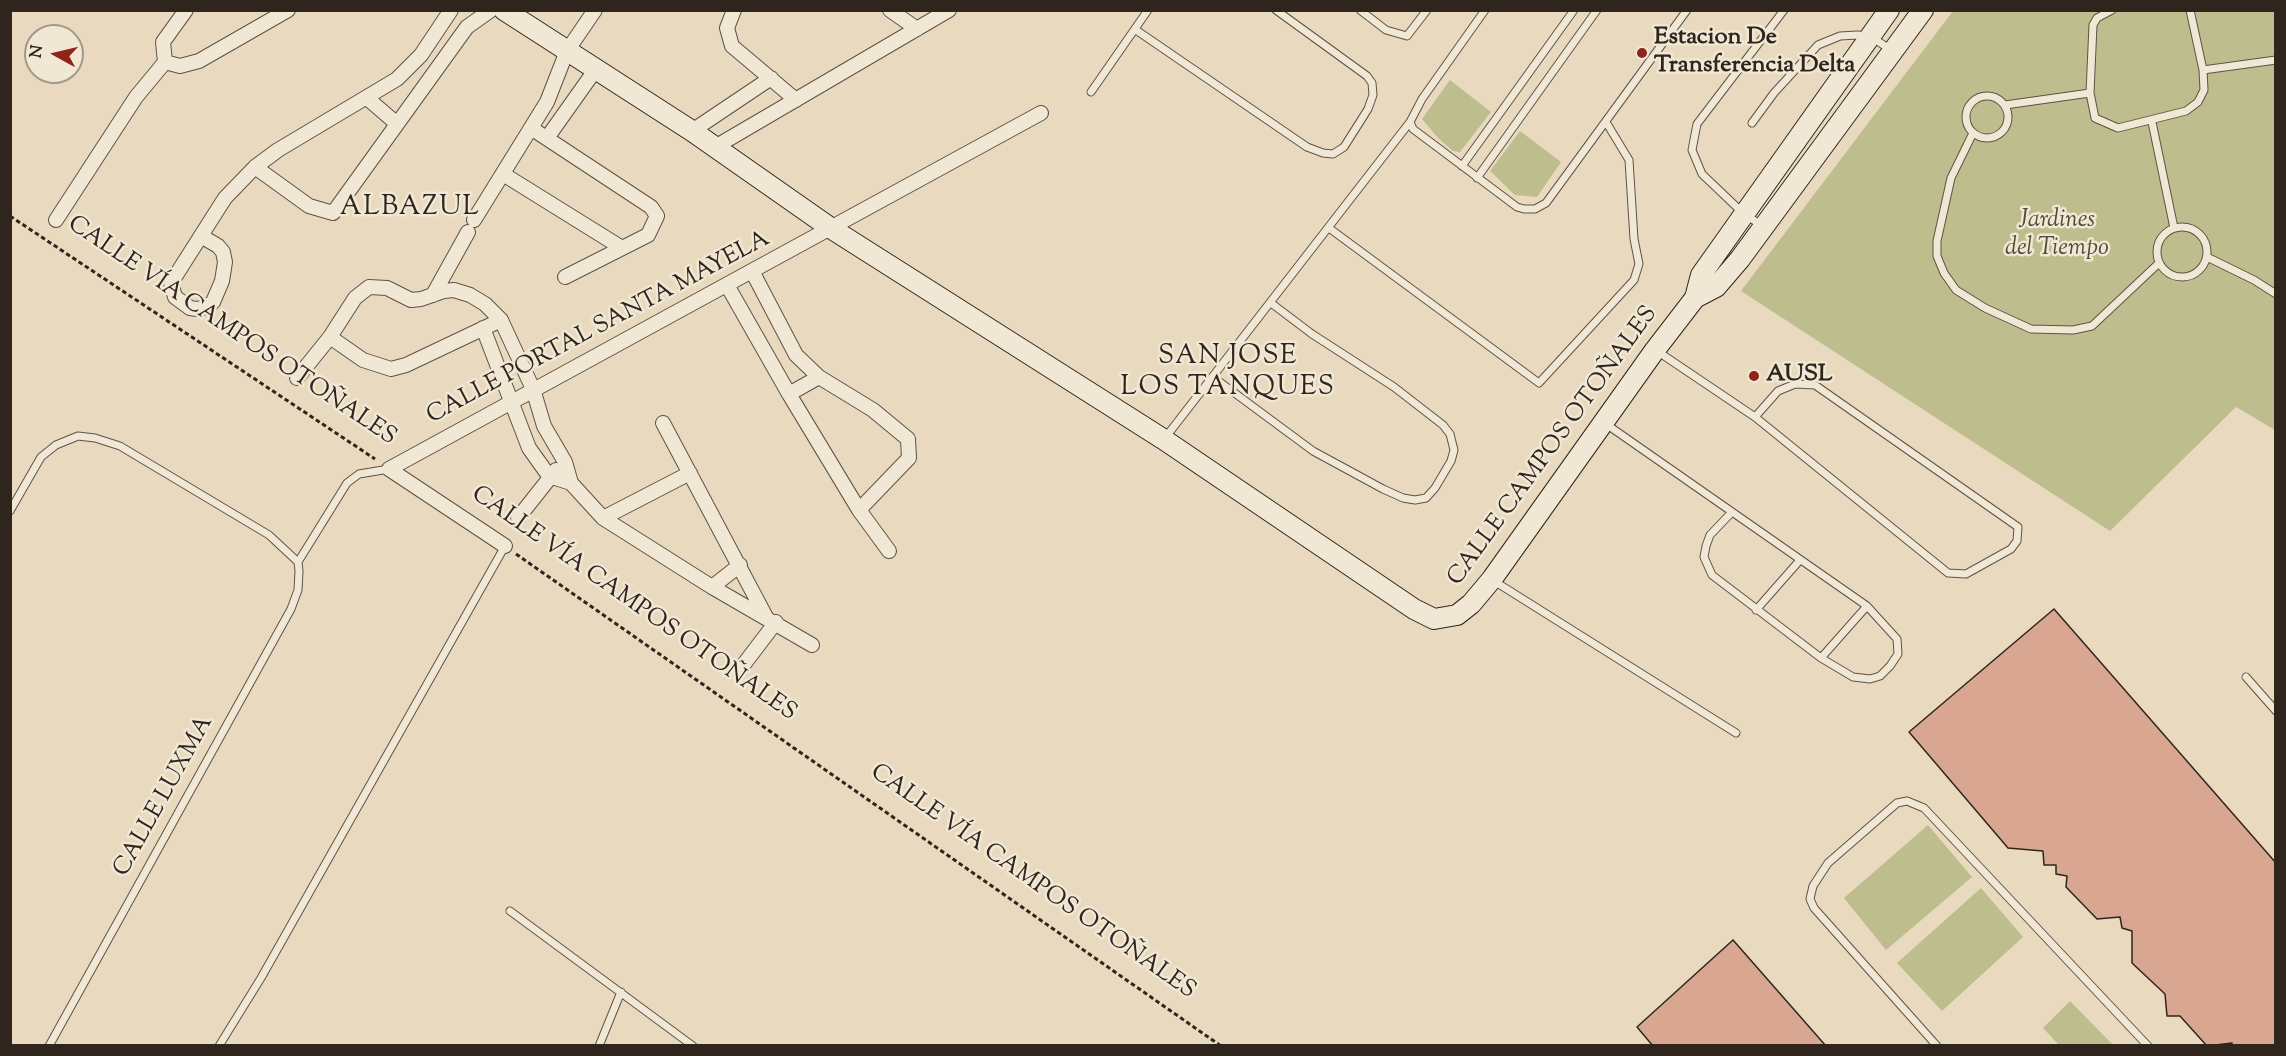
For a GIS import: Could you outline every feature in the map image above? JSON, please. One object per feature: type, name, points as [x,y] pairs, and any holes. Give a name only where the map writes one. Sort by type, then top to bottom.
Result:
[{"type":"street","points":[[56,220],[136,97],[165,62],[163,42],[186,10]]},
{"type":"street","points":[[165,62],[180,66],[199,61],[288,10]]},
{"type":"street","points":[[201,236],[218,246],[223,252],[225,262],[222,281],[213,302],[197,309],[175,297],[171,288],[173,279],[225,198],[255,167],[278,150],[397,79],[421,55],[452,10]]},
{"type":"street","points":[[255,167],[309,206],[333,213],[467,27],[491,10]]},
{"type":"street","points":[[504,10],[692,131],[832,229],[1163,440]]},
{"type":"street","points":[[433,295],[471,226],[547,102],[567,51],[595,10]]},
{"type":"street","points":[[734,10],[727,28],[732,46],[796,100]]},
{"type":"street","points":[[890,10],[917,29]]},
{"type":"street","points":[[715,147],[949,10]]},
{"type":"street","name":"CALLE CAMPOS OTOÑALES","points":[[1163,440],[1414,609],[1434,619],[1451,617],[1471,604],[1492,579],[1655,350],[1695,298],[1701,275],[1889,10]]},
{"type":"street","name":"CALLE CAMPOS OTOÑALES","points":[[1695,298],[1716,287],[1764,226],[1923,10]]},
{"type":"street","points":[[421,55],[439,68]]},
{"type":"street","points":[[547,138],[596,69]]},
{"type":"street","points":[[692,131],[771,78]]},
{"type":"street","points":[[366,98],[396,123]]},
{"type":"street","name":"CALLE PORTAL SANTA MAYELA","points":[[389,469],[532,388],[832,229],[1041,113]]},
{"type":"street","points":[[531,128],[651,207],[657,216],[648,235],[565,277]]},
{"type":"street","points":[[503,174],[622,248]]},
{"type":"street","points":[[752,271],[796,356],[819,377],[873,410],[908,439],[909,458],[859,510]]},
{"type":"street","points":[[727,285],[859,510],[889,551]]},
{"type":"street","points":[[297,378],[330,338],[355,298],[369,287],[387,288],[411,300],[454,290],[470,295],[485,304],[501,320],[532,388],[544,426],[565,462],[571,483],[603,518],[712,587],[771,619],[812,645]]},
{"type":"street","points":[[330,338],[363,360],[391,369],[406,365],[501,320]]},
{"type":"street","points":[[483,328],[512,399],[519,427],[529,448],[549,476],[571,483]]},
{"type":"street","points":[[789,394],[819,377]]},
{"type":"street","points":[[663,423],[771,619]]},
{"type":"street","points":[[518,518],[549,476],[565,462]]},
{"type":"street","name":"CALLE VÍA CAMPOS OTOÑALES","points":[[389,469],[505,546]]},
{"type":"street","points":[[603,518],[690,473]]},
{"type":"street","points":[[712,587],[740,565]]},
{"type":"street","points":[[741,668],[771,619]]},
{"type":"lane","points":[[1090,92],[1148,10]]},
{"type":"lane","points":[[1136,30],[1307,147],[1334,154],[1344,147],[1368,109],[1373,95],[1372,83],[1367,76],[1276,10]]},
{"type":"lane","points":[[1360,10],[1386,30],[1407,36],[1427,10]]},
{"type":"lane","points":[[1163,440],[1410,122],[1422,99],[1485,10]]},
{"type":"lane","points":[[1462,166],[1574,10]]},
{"type":"lane","points":[[1477,178],[1597,10]]},
{"type":"lane","points":[[1410,122],[1413,129],[1517,207],[1535,209],[1546,203],[1687,10]]},
{"type":"lane","points":[[1764,226],[1744,214],[1702,174],[1692,150],[1697,124],[1784,10]]},
{"type":"lane","points":[[2112,10],[2097,18],[2093,25],[2090,93],[2095,118],[2118,128],[2152,122],[2186,111],[2198,102],[2204,90],[2203,70],[2190,10]]},
{"type":"lane","points":[[1752,123],[1785,79],[1818,45],[1840,36],[1870,36],[1893,51]]},
{"type":"lane","points":[[2203,70],[2276,60]]},
{"type":"lane","points":[[2005,105],[2090,93]]},
{"type":"lane","points":[[1988,96],[2001,100],[2005,105],[2009,118],[2004,131],[1992,139],[1973,134],[1966,116],[1976,99],[1988,96]]},
{"type":"lane","points":[[1329,228],[1539,382],[1634,280],[1639,264],[1634,239],[1629,160],[1606,122]]},
{"type":"lane","points":[[2152,122],[2174,228]]},
{"type":"lane","points":[[1973,134],[1952,178],[1936,241],[1940,265],[1956,290],[1985,308],[2031,329],[2073,330],[2092,326],[2159,263]]},
{"type":"lane","points":[[2174,228],[2192,229],[2204,240],[2207,257],[2197,272],[2181,278],[2172,276],[2159,263],[2157,246],[2160,238],[2174,228]]},
{"type":"lane","points":[[2207,257],[2254,280],[2276,294]]},
{"type":"lane","points":[[1213,377],[1313,451],[1383,489],[1403,498],[1416,500],[1426,498],[1435,488],[1448,468],[1454,450],[1450,434],[1443,425],[1394,387],[1312,334],[1270,303]]},
{"type":"lane","points":[[1655,350],[1755,417],[1948,573],[1966,574],[2011,549],[2017,541],[2018,527],[1815,385],[1795,384],[1778,390],[1755,417]]},
{"type":"lane","points":[[1604,422],[1867,606],[1897,639],[1898,654],[1880,676],[1853,677],[1821,658],[1712,575],[1704,557],[1710,535],[1732,512]]},
{"type":"lane","points":[[10,511],[41,458],[56,445],[78,436],[95,438],[120,446],[269,535],[298,562],[348,483],[359,474],[389,469]]},
{"type":"lane","points":[[219,1046],[261,978],[505,546]]},
{"type":"lane","points":[[1756,610],[1800,560]]},
{"type":"lane","name":"CALLE LUXMA","points":[[49,1046],[291,609],[298,590],[298,562]]},
{"type":"lane","points":[[1492,579],[1736,733]]},
{"type":"lane","points":[[1821,658],[1867,606]]},
{"type":"lane","points":[[2246,677],[2276,711]]},
{"type":"lane","points":[[1937,1046],[1814,908],[1810,899],[1813,886],[1828,863],[1897,803],[1907,801],[1924,808],[2148,1046]]},
{"type":"lane","points":[[510,911],[693,1046]]},
{"type":"lane","points":[[599,1046],[621,993]]},
{"type":"path","name":"CALLE VÍA CAMPOS OTOÑALES","points":[[10,216],[389,469]]},
{"type":"path","name":"CALLE VÍA CAMPOS OTOÑALES","points":[[505,546],[1221,1046]]},
{"type":"green space","name":"Jardines del Tiempo","points":[[1953,11],[2275,11],[2275,430],[2236,407],[2110,531],[1741,291]]},
{"type":"green space","points":[[1450,80],[1491,112],[1460,152],[1453,151],[1438,138],[1422,119]]},
{"type":"green space","points":[[1520,131],[1561,162],[1537,197],[1515,195],[1490,171]]},
{"type":"green space","points":[[1928,825],[1972,877],[1886,950],[1844,898]]},
{"type":"green space","points":[[1981,888],[2023,937],[1942,1011],[1897,963]]},
{"type":"green space","points":[[2070,1001],[2113,1045],[2059,1045],[2043,1028]]},
{"type":"building","points":[[2054,609],[2276,863],[2276,1046],[2232,1046],[2232,1043],[2207,1046],[2180,1016],[2167,1016],[2165,994],[2132,963],[2132,931],[2122,928],[2120,917],[2097,919],[2066,887],[2067,876],[2056,874],[2056,865],[2044,865],[2043,851],[2008,848],[1909,732]]},
{"type":"building","points":[[1733,940],[1826,1046],[1653,1046],[1637,1027]]},
{"type":"place","name":"Estacion De Transferencia Delta","points":[[1642,53]]},
{"type":"place","name":"AUSL","points":[[1754,376]]},
{"type":"district","name":"ALBAZUL","points":[[410,209]]},
{"type":"district","name":"SAN JOSE LOS TANQUES","points":[[1228,374]]}]
